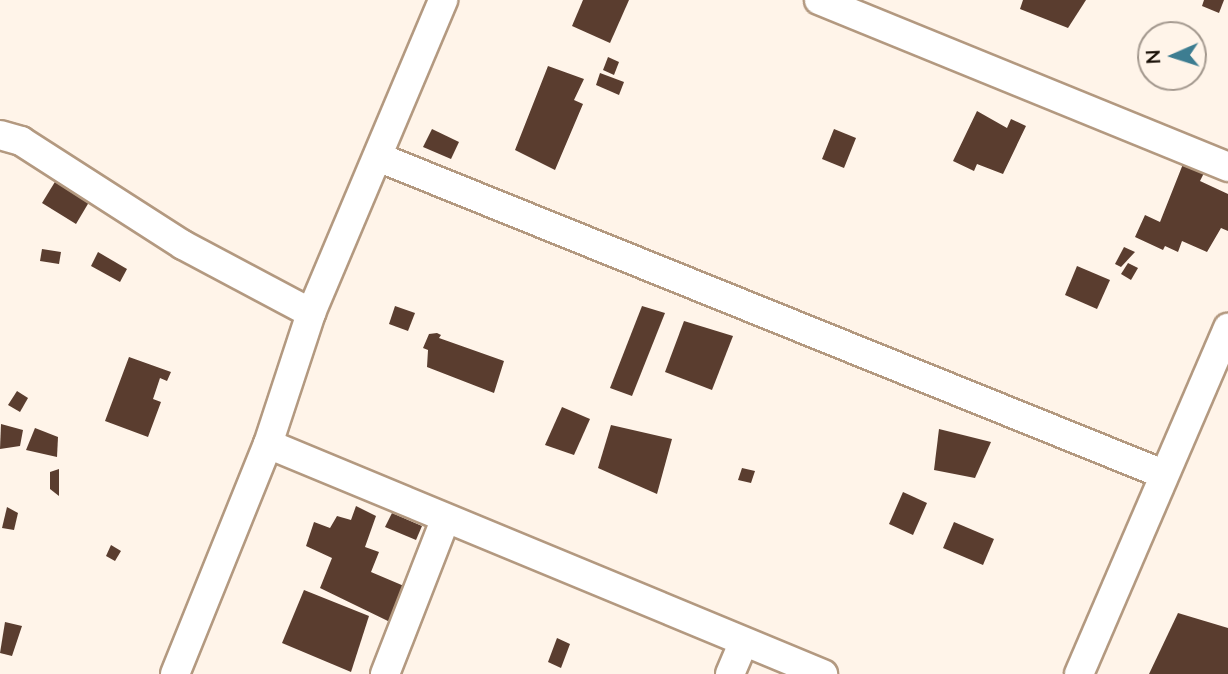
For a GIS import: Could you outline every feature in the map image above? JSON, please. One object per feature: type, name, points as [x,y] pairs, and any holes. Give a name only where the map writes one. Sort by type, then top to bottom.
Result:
[{"type":"street","points":[[174,674],[268,444],[311,313],[443,0]]},
{"type":"street","points":[[819,0],[1228,167]]},
{"type":"street","points":[[0,135],[21,141],[183,244],[311,313]]},
{"type":"street","points":[[378,157],[1163,474]]},
{"type":"street","points":[[1079,674],[1228,328]]},
{"type":"street","points":[[268,444],[445,520],[824,674]]},
{"type":"street","points":[[385,674],[445,520]]},
{"type":"street","points":[[730,674],[743,643]]},
{"type":"building","points":[[583,0],[629,0],[610,43],[572,26]]},
{"type":"building","points":[[1023,0],[1086,0],[1068,28],[1020,9]]},
{"type":"building","points":[[1204,0],[1224,0],[1219,13],[1202,6]]},
{"type":"building","points":[[608,57],[619,62],[614,75],[603,70]]},
{"type":"building","points":[[548,66],[584,79],[574,100],[583,104],[555,170],[515,150]]},
{"type":"building","points":[[600,73],[624,82],[619,95],[596,85]]},
{"type":"building","points":[[977,111],[1007,128],[1011,119],[1026,126],[1003,174],[977,164],[974,171],[953,161]]},
{"type":"building","points":[[432,129],[459,142],[451,159],[423,147]]},
{"type":"building","points":[[834,129],[856,138],[844,168],[822,159]]},
{"type":"building","points":[[1183,164],[1204,173],[1200,181],[1228,194],[1228,231],[1221,228],[1207,252],[1182,241],[1178,252],[1165,246],[1163,250],[1135,237],[1145,215],[1160,222]]},
{"type":"building","points":[[61,172],[95,192],[76,224],[42,203]]},
{"type":"building","points":[[1124,247],[1135,252],[1121,267],[1115,264]]},
{"type":"building","points":[[42,249],[61,252],[59,264],[40,261]]},
{"type":"building","points":[[98,252],[127,269],[120,282],[91,266]]},
{"type":"building","points":[[1128,263],[1138,268],[1131,280],[1121,274]]},
{"type":"building","points":[[1077,266],[1110,280],[1097,309],[1065,295]]},
{"type":"building","points":[[395,306],[415,313],[408,331],[389,324]]},
{"type":"building","points":[[642,306],[665,313],[632,396],[610,388]]},
{"type":"building","points":[[684,321],[733,336],[712,390],[665,372]]},
{"type":"building","points":[[429,334],[441,335],[439,338],[504,361],[494,393],[427,367],[428,350],[423,348]]},
{"type":"building","points":[[129,357],[171,372],[167,381],[160,378],[153,399],[161,402],[148,437],[105,421]]},
{"type":"building","points":[[17,391],[28,398],[20,412],[8,405]]},
{"type":"building","points":[[562,407],[590,419],[574,455],[545,445]]},
{"type":"building","points":[[1,424],[23,430],[20,446],[0,449]]},
{"type":"building","points":[[611,425],[672,439],[657,494],[598,468]]},
{"type":"building","points":[[35,428],[58,437],[57,457],[26,450]]},
{"type":"building","points":[[939,429],[991,442],[975,478],[934,470]]},
{"type":"building","points":[[742,468],[755,471],[751,483],[738,480]]},
{"type":"building","points":[[59,469],[59,496],[50,489],[50,472]]},
{"type":"building","points":[[903,492],[927,503],[913,535],[889,524]]},
{"type":"building","points":[[356,506],[376,516],[365,547],[379,552],[371,572],[404,586],[390,622],[320,588],[332,558],[306,546],[314,522],[330,528],[337,516],[351,520]]},
{"type":"building","points":[[7,507],[18,513],[14,530],[2,528]]},
{"type":"building","points":[[392,513],[422,526],[416,540],[385,527]]},
{"type":"building","points":[[954,522],[994,539],[983,565],[943,548]]},
{"type":"building","points":[[111,545],[121,551],[115,561],[106,556]]},
{"type":"building","points":[[304,590],[369,616],[351,672],[282,643]]},
{"type":"building","points":[[1178,613],[1228,628],[1228,674],[1149,674]]},
{"type":"building","points":[[5,622],[22,626],[12,656],[0,653]]},
{"type":"building","points":[[557,638],[570,644],[561,668],[548,662]]}]
